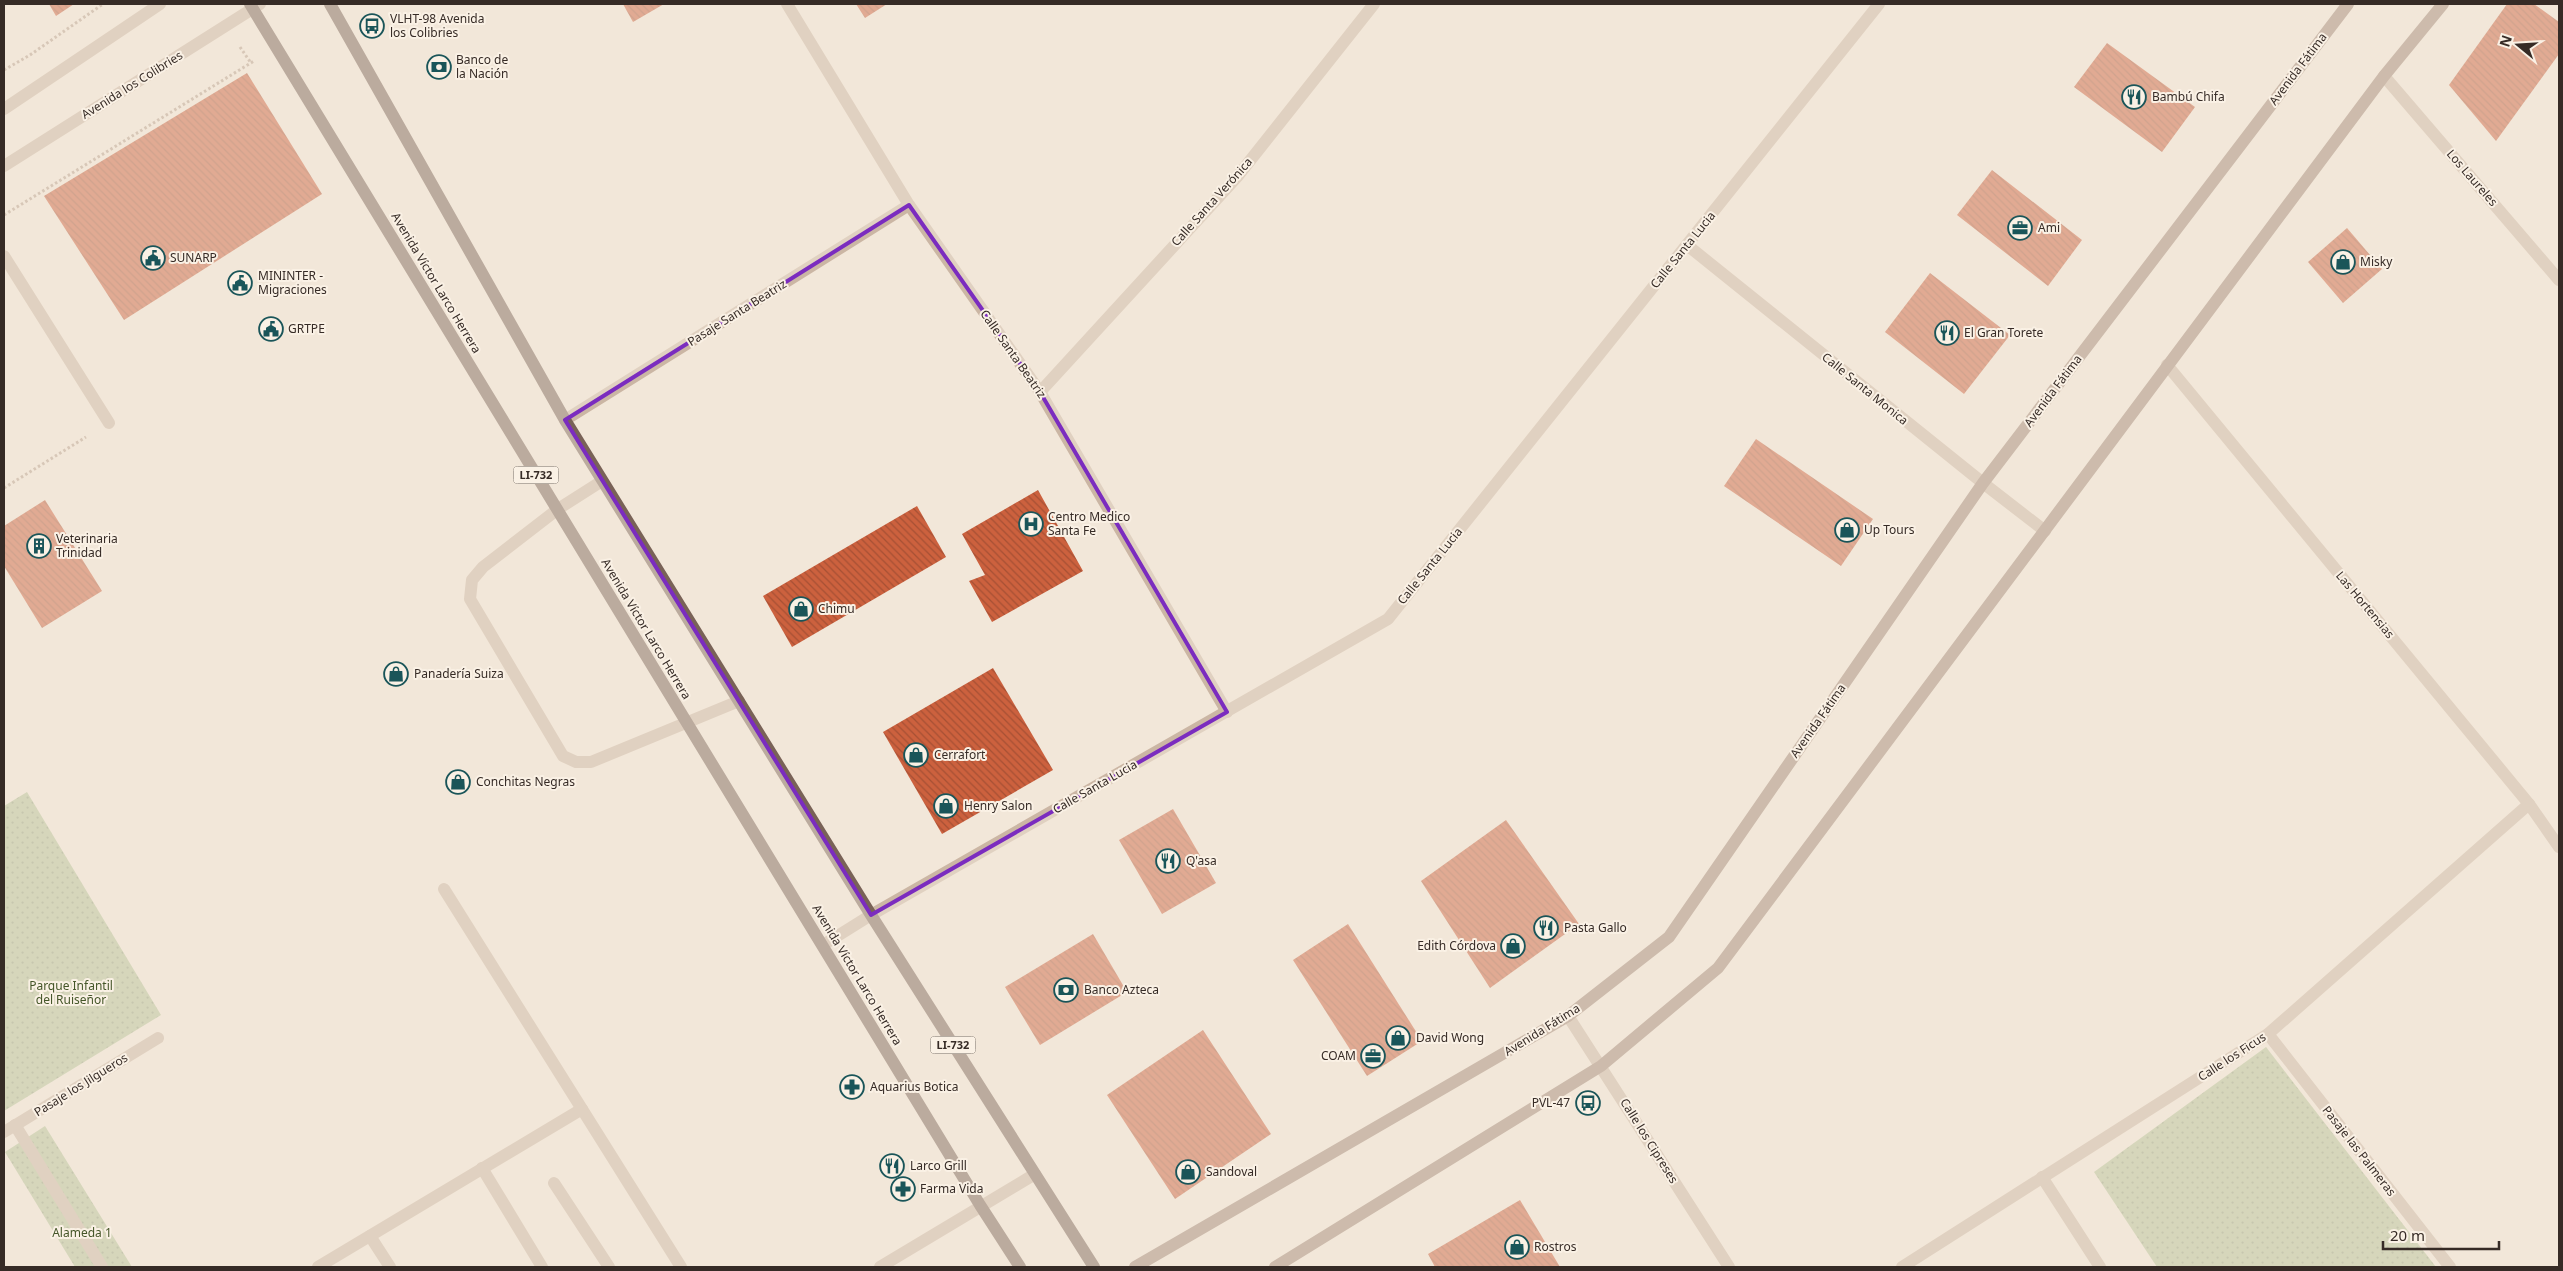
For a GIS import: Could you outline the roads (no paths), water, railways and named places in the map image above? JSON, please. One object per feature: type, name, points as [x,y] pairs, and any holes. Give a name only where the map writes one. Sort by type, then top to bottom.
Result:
[{"type":"main road","name":"LI-732","points":[[330,4],[565,420],[871,915],[1094,1267]]},
{"type":"main road","name":"Avenida Fátima","points":[[1135,1267],[1568,1016],[1669,937],[1982,483],[2348,4]]},
{"type":"main road","name":"Avenida Víctor Larco Herrera","points":[[254,5],[276,48],[980,1206],[1020,1267]]},
{"type":"main road","points":[[1275,1267],[1601,1066],[1718,968],[2167,365],[2384,76],[2440,5]]},
{"type":"street","points":[[4,109],[160,4]]},
{"type":"street","name":"Calle Santa Beatriz","points":[[787,4],[909,205],[1040,392],[1227,712]]},
{"type":"street","name":"Calle Santa Verónica","points":[[1040,392],[1237,177],[1374,4]]},
{"type":"street","name":"Calle Santa Lucia","points":[[823,945],[871,915],[1388,620],[1879,4]]},
{"type":"street","name":"Avenida los Colibries","points":[[4,166],[254,5]]},
{"type":"street","name":"Los Laureles","points":[[2384,76],[2559,280]]},
{"type":"street","name":"Pasaje Santa Beatriz","points":[[565,420],[909,205]]},
{"type":"street","name":"Calle Santa Monica","points":[[1686,245],[1982,483],[2045,531]]},
{"type":"street","points":[[4,256],[108,423]]},
{"type":"street","name":"Las Hortensias","points":[[2167,365],[2529,804],[2559,847]]},
{"type":"street","points":[[602,481],[558,510],[483,567],[472,580],[470,599],[563,756],[576,762],[590,762],[688,724],[739,701]]},
{"type":"street","name":"Calle los Ficus","points":[[1902,1267],[2268,1034],[2529,804]]},
{"type":"street","points":[[444,889],[681,1267]]},
{"type":"street","name":"Calle los Cipreses","points":[[1568,1016],[1729,1267]]},
{"type":"street","name":"Pasaje las Palmeras","points":[[2268,1034],[2450,1267]]},
{"type":"street","name":"Pasaje los Jilgueros","points":[[4,1132],[158,1038]]},
{"type":"street","points":[[318,1267],[582,1108]]},
{"type":"street","points":[[15,1126],[102,1267]]},
{"type":"street","points":[[482,1168],[542,1267]]},
{"type":"street","points":[[880,1267],[1035,1174]]},
{"type":"street","points":[[2042,1177],[2100,1267]]},
{"type":"street","points":[[554,1183],[610,1267]]},
{"type":"street","points":[[370,1236],[390,1267]]},
{"type":"place","name":"VLHT-98 Avenida los Colibries","points":[[372,26]]},
{"type":"place","name":"Banco de la Nación","points":[[439,67]]},
{"type":"place","name":"Bambú Chifa","points":[[2134,97]]},
{"type":"place","name":"Ami","points":[[2020,228]]},
{"type":"place","name":"SUNARP","points":[[153,258]]},
{"type":"place","name":"Misky","points":[[2343,262]]},
{"type":"place","name":"MININTER - Migraciones","points":[[240,283]]},
{"type":"place","name":"GRTPE","points":[[271,329]]},
{"type":"place","name":"El Gran Torete","points":[[1947,333]]},
{"type":"place","name":"Centro Medico Santa Fe","points":[[1031,524]]},
{"type":"place","name":"Up Tours","points":[[1847,530]]},
{"type":"place","name":"Veterinaria Trinidad","points":[[39,546]]},
{"type":"place","name":"Chimu","points":[[801,609]]},
{"type":"place","name":"Panadería Suiza","points":[[396,674]]},
{"type":"place","name":"Cerrafort","points":[[916,755]]},
{"type":"place","name":"Conchitas Negras","points":[[458,782]]},
{"type":"place","name":"Henry Salon","points":[[946,806]]},
{"type":"place","name":"Q'asa","points":[[1168,861]]},
{"type":"place","name":"Pasta Gallo","points":[[1546,928]]},
{"type":"place","name":"Edith Córdova","points":[[1513,946]]},
{"type":"place","name":"Banco Azteca","points":[[1066,990]]},
{"type":"place","name":"David Wong","points":[[1398,1038]]},
{"type":"place","name":"COAM","points":[[1373,1056]]},
{"type":"place","name":"Aquarius Botica","points":[[852,1087]]},
{"type":"place","name":"PVL-47","points":[[1588,1103]]},
{"type":"place","name":"Larco Grill","points":[[892,1166]]},
{"type":"place","name":"Sandoval","points":[[1188,1172]]},
{"type":"place","name":"Farma Vida","points":[[903,1189]]},
{"type":"place","name":"Rostros","points":[[1517,1247]]},
{"type":"park label","name":"Parque Infantil del Ruiseñor","points":[[71,993]]},
{"type":"park label","name":"Alameda 1","points":[[82,1233]]}]
